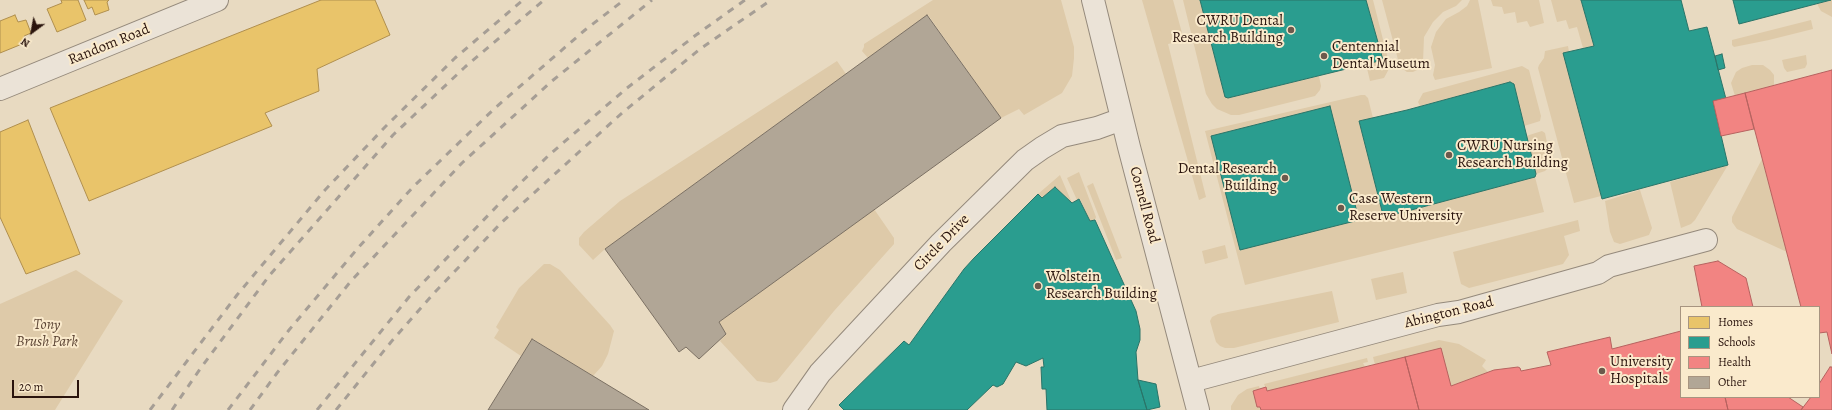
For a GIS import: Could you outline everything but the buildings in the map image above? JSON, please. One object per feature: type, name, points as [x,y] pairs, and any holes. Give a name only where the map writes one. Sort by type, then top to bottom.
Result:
[{"type":"street","name":"Random Road","points":[[0,89],[217,0]]},
{"type":"street","name":"Cornell Road","points":[[1093,0],[1122,119],[1198,410]]},
{"type":"street","name":"Circle Drive","points":[[794,410],[820,374],[866,324],[941,243],[1025,160],[1062,136],[1097,128],[1122,119]]},
{"type":"street","name":"Abington Road","points":[[1191,381],[1438,315],[1459,312],[1598,273],[1609,266],[1706,240]]},
{"type":"green space","points":[[933,0],[1061,0],[1074,47],[1072,76],[1062,93],[1024,115],[1019,109],[1001,118],[928,15],[868,58],[862,51],[864,44]]},
{"type":"green space","points":[[1142,0],[1173,0],[1182,33],[1176,42],[1168,44],[1206,197],[1199,200]]},
{"type":"green space","points":[[1183,0],[1200,0],[1225,97],[1228,98],[1319,76],[1321,86],[1320,90],[1315,96],[1239,115],[1231,115],[1217,109],[1206,94]]},
{"type":"green space","points":[[1366,0],[1373,0],[1390,67],[1384,78],[1370,81],[1366,64]]},
{"type":"green space","points":[[1382,0],[1462,0],[1456,6],[1443,12],[1433,22],[1424,37],[1423,62],[1419,69],[1413,72],[1407,72],[1400,67]]},
{"type":"green space","points":[[1470,0],[1478,0],[1492,68],[1435,80],[1433,75],[1435,65],[1431,47],[1436,32],[1446,19],[1467,6]]},
{"type":"green space","points":[[1491,0],[1539,0],[1544,23],[1530,27],[1527,21],[1517,23],[1515,12],[1504,14],[1502,7],[1493,6]]},
{"type":"green space","points":[[1551,0],[1581,0],[1594,46],[1583,48],[1577,27],[1569,29],[1566,20],[1557,22]]},
{"type":"green space","points":[[1832,0],[1832,17],[1821,11],[1817,4]]},
{"type":"green space","points":[[1811,20],[1813,29],[1734,47],[1732,45],[1732,40]]},
{"type":"green space","points":[[1568,46],[1569,52],[1564,53],[1601,196],[1574,203],[1538,68],[1544,58],[1545,51]]},
{"type":"green space","points":[[1806,55],[1807,64],[1805,68],[1787,72],[1784,68],[1782,60]]},
{"type":"green space","points":[[837,61],[846,74],[605,249],[593,260],[579,245],[579,238],[584,232],[620,201]]},
{"type":"green space","points":[[1752,65],[1763,65],[1770,70],[1774,75],[1774,85],[1735,96],[1731,83],[1736,72],[1742,68]]},
{"type":"green space","points":[[1522,66],[1529,70],[1541,116],[1540,121],[1524,126],[1514,84],[1510,82],[1420,106],[1418,102],[1423,93]]},
{"type":"green space","points":[[1365,95],[1368,98],[1373,118],[1359,121],[1383,215],[1385,217],[1535,177],[1544,212],[1245,285],[1205,131]]},
{"type":"green space","points":[[1542,131],[1545,133],[1551,162],[1550,166],[1545,171],[1536,174],[1526,136]]},
{"type":"green space","points":[[1762,159],[1787,252],[1737,229],[1732,222],[1732,217]]},
{"type":"green space","points":[[1728,165],[1695,220],[1691,224],[1681,228],[1670,182]]},
{"type":"green space","points":[[1079,172],[1096,217],[1095,220],[1090,221],[1080,199],[1077,200],[1067,178]]},
{"type":"green space","points":[[1060,175],[1072,203],[1055,187],[1042,198],[1038,194]]},
{"type":"green space","points":[[1093,183],[1122,258],[1116,260],[1087,186]]},
{"type":"green space","points":[[1640,190],[1652,228],[1649,235],[1620,244],[1614,242],[1610,232],[1605,201]]},
{"type":"green space","points":[[874,209],[894,238],[894,244],[834,311],[777,381],[770,383],[757,381],[720,341],[726,334],[719,322]]},
{"type":"green space","points":[[1578,220],[1580,231],[1564,236],[1569,255],[1563,264],[1469,288],[1461,284],[1453,252]]},
{"type":"green space","points":[[1225,245],[1228,258],[1205,264],[1202,251]]},
{"type":"green space","points":[[544,264],[550,264],[560,270],[614,331],[608,354],[602,366],[593,376],[533,339],[521,356],[494,338],[499,330],[496,327],[519,288]]},
{"type":"green space","name":"Tony Brush Park","points":[[76,270],[123,301],[55,410],[0,410],[0,304]]},
{"type":"green space","points":[[1403,272],[1407,293],[1376,300],[1371,279]]},
{"type":"green space","points":[[1332,291],[1339,322],[1234,348],[1225,348],[1216,342],[1210,321],[1212,317],[1218,314]]},
{"type":"green space","points":[[1439,340],[1459,344],[1486,360],[1482,366],[1488,372],[1451,386],[1375,365],[1373,357]]},
{"type":"green space","points":[[1367,358],[1368,362],[1363,363],[1365,367],[1267,391],[1264,384]]},
{"type":"green space","points":[[1259,386],[1260,390],[1254,392],[1257,407],[1260,407],[1261,410],[1231,410],[1231,406],[1238,395],[1247,389]]},
{"type":"railway","points":[[150,410],[237,295],[325,190],[385,127],[455,58],[523,0]]},
{"type":"railway","points":[[172,410],[200,369],[269,276],[393,135],[465,67],[544,0]]},
{"type":"railway","points":[[228,410],[289,330],[358,248],[413,187],[495,108],[585,30],[624,0]]},
{"type":"railway","points":[[250,410],[277,373],[351,281],[462,163],[552,81],[652,0]]},
{"type":"railway","points":[[317,410],[409,297],[549,155],[627,88],[696,35],[745,0]]},
{"type":"railway","points":[[336,410],[391,342],[435,292],[502,222],[622,113],[700,49],[771,0]]},
{"type":"place","name":"CWRU Dental Research Building","points":[[1291,30]]},
{"type":"place","name":"Centennial Dental Museum","points":[[1324,56]]},
{"type":"place","name":"CWRU Nursing Research Building","points":[[1449,155]]},
{"type":"place","name":"Dental Research Building","points":[[1285,178]]},
{"type":"place","name":"Case Western Reserve University","points":[[1341,208]]},
{"type":"place","name":"Wolstein Research Building","points":[[1038,286]]},
{"type":"place","name":"University Hospitals","points":[[1602,371]]}]
